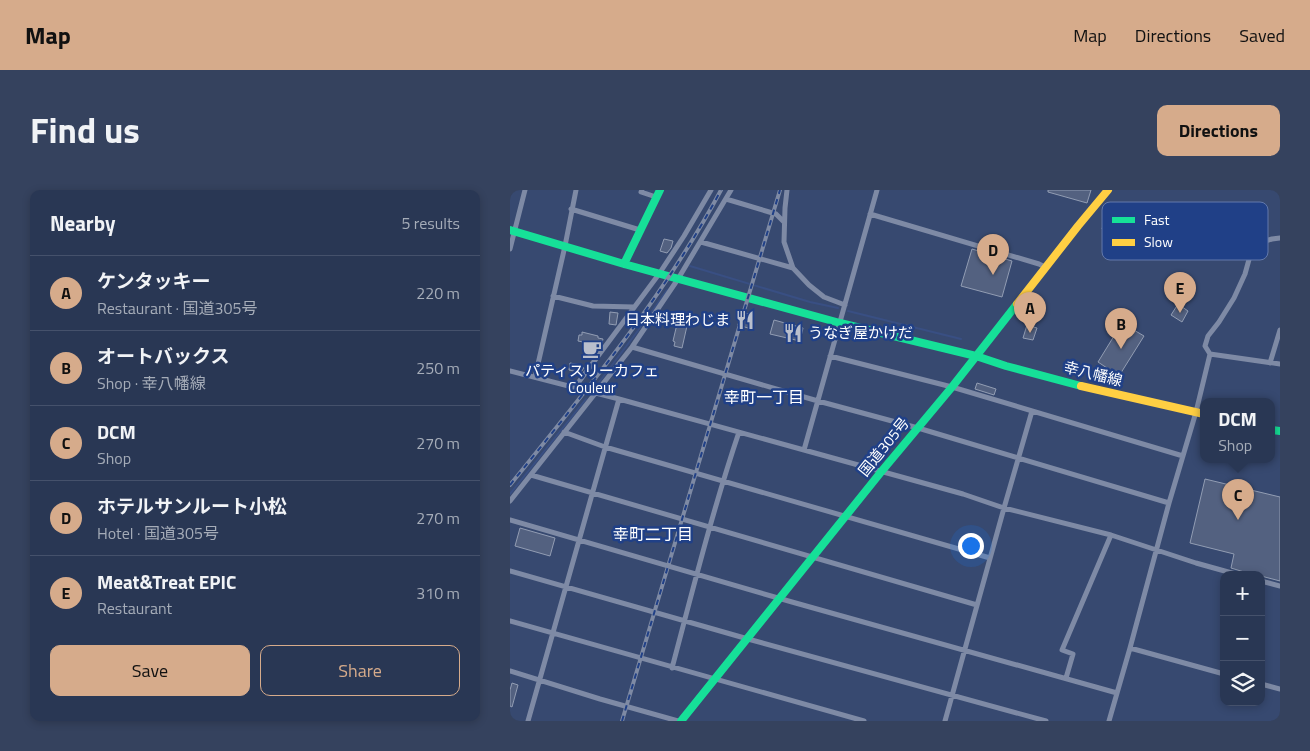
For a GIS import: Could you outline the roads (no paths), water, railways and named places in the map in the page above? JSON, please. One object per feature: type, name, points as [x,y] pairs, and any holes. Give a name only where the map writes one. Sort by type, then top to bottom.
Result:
[{"type":"main road","name":"国道305号","points":[[680,721],[881,472],[952,388],[1045,267],[1108,190]]},
{"type":"main road","points":[[624,264],[658,194]]},
{"type":"main road","name":"幸八幡線","points":[[512,231],[659,274],[840,323],[976,356],[1006,366],[1106,392],[1200,413]]},
{"type":"street","points":[[510,249],[512,231],[525,190]]},
{"type":"street","points":[[535,377],[576,190]]},
{"type":"street","points":[[642,190],[641,192],[658,194]]},
{"type":"street","points":[[575,387],[659,274],[711,190]]},
{"type":"street","points":[[510,501],[632,347],[678,279],[731,190]]},
{"type":"street","points":[[787,190],[784,242],[793,268],[824,298],[845,305]]},
{"type":"street","points":[[804,450],[877,190]]},
{"type":"street","points":[[726,200],[776,214],[784,222]]},
{"type":"street","points":[[571,209],[640,230]]},
{"type":"street","points":[[870,214],[1045,267]]},
{"type":"street","points":[[701,242],[793,268]]},
{"type":"street","points":[[1108,721],[1118,693],[1169,503],[1196,412],[1210,354],[1206,346],[1208,336],[1234,298],[1245,274],[1248,260]]},
{"type":"street","points":[[553,296],[593,306],[634,307]]},
{"type":"street","points":[[1270,363],[1280,330]]},
{"type":"street","points":[[632,347],[918,428],[1169,503]]},
{"type":"street","points":[[1210,354],[1280,364]]},
{"type":"street","points":[[830,356],[952,388],[1183,456]]},
{"type":"street","points":[[510,371],[618,398],[963,494],[1004,508],[1111,535],[1225,571]]},
{"type":"street","points":[[528,721],[618,398]]},
{"type":"street","points":[[945,721],[1032,412]]},
{"type":"street","points":[[564,432],[605,447],[990,558]]},
{"type":"street","points":[[672,668],[696,574],[739,432]]},
{"type":"street","points":[[530,475],[977,606]]},
{"type":"street","points":[[510,520],[1118,693]]},
{"type":"street","points":[[1066,678],[1073,654],[1062,650],[1111,535]]},
{"type":"street","points":[[510,570],[748,639],[1046,721]]},
{"type":"street","points":[[1265,582],[1280,586]]},
{"type":"street","points":[[510,621],[864,721]]},
{"type":"street","points":[[1130,648],[1220,673]]},
{"type":"street","points":[[510,671],[680,721]]},
{"type":"street","points":[[1265,685],[1280,689]]},
{"type":"waterway","points":[[690,266],[810,302],[838,308]]},
{"type":"waterway","points":[[597,385],[667,290]]},
{"type":"waterway","points":[[848,311],[961,339]]},
{"type":"waterway","points":[[510,494],[586,399]]},
{"type":"railway","points":[[510,485],[595,379],[649,306],[699,230],[721,190]]},
{"type":"railway","points":[[622,721],[780,190]]},
{"type":"place","name":"ホテルサンルート小松","points":[[993,275]]},
{"type":"place","name":"Meat&Treat EPIC","points":[[1180,313]]},
{"type":"place","name":"日本料理わじま","points":[[745,320]]},
{"type":"place","name":"うなぎ屋かけだ","points":[[793,333]]},
{"type":"place","name":"ケンタッキー","points":[[1030,333]]},
{"type":"place","name":"パティスリーカフェ Couleur","points":[[592,349]]},
{"type":"place","name":"オートバックス","points":[[1121,349]]},
{"type":"place","name":"DCM","points":[[1238,520]]},
{"type":"district","name":"幸町一丁目","points":[[764,397]]},
{"type":"district","name":"幸町二丁目","points":[[653,534]]}]
